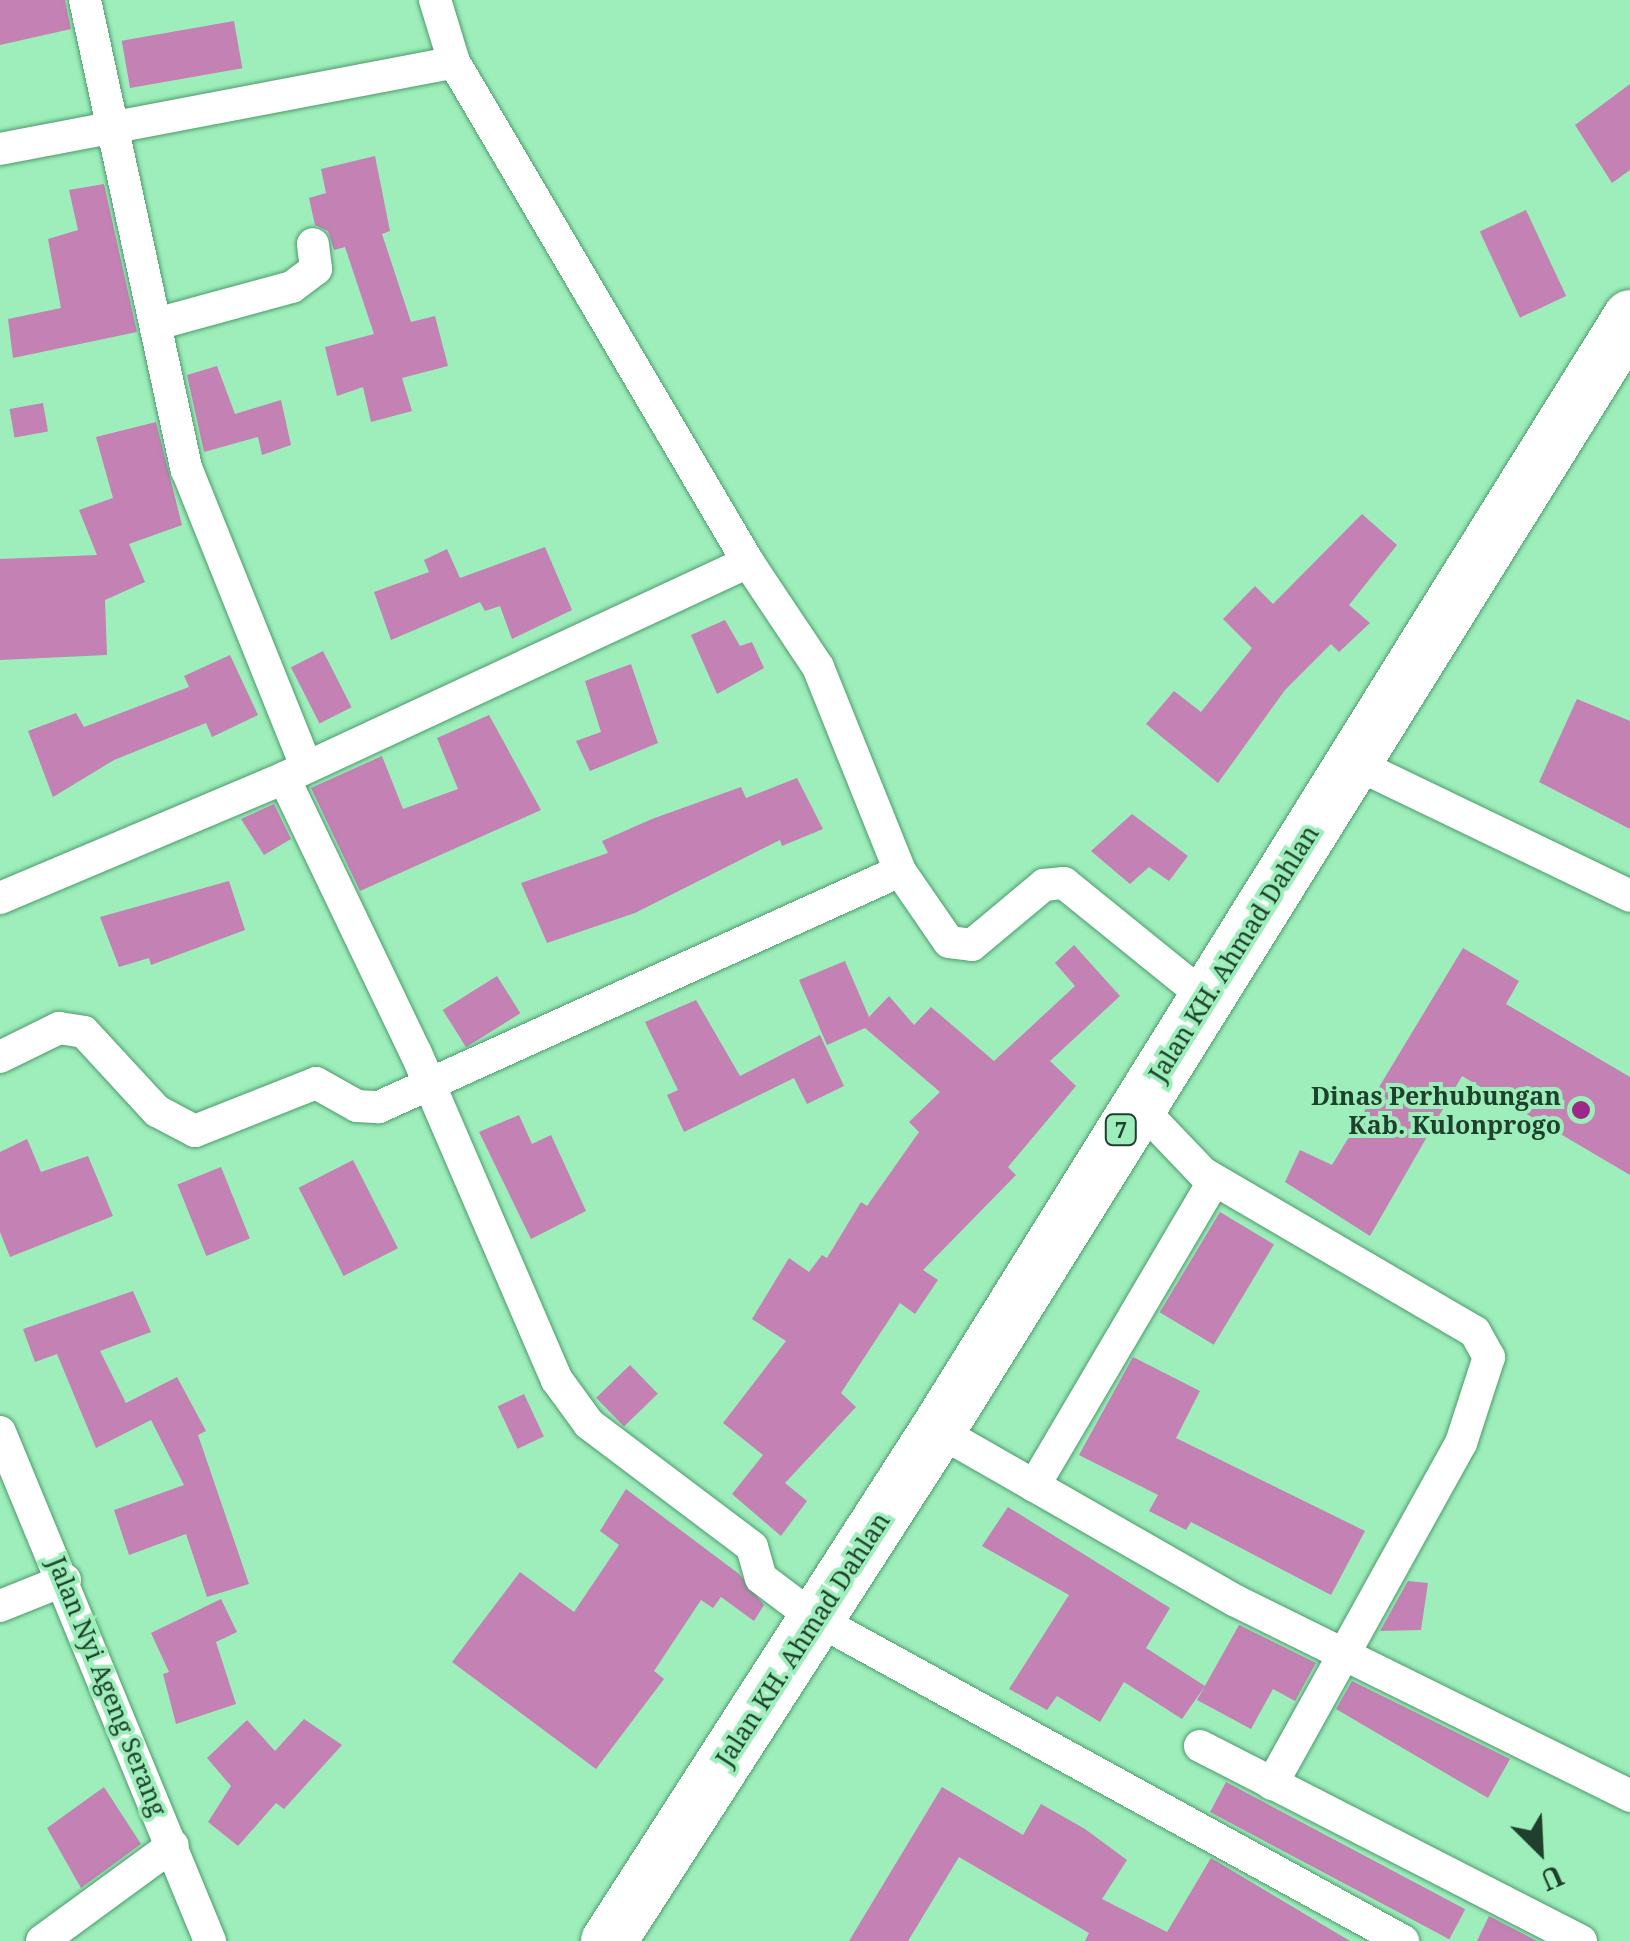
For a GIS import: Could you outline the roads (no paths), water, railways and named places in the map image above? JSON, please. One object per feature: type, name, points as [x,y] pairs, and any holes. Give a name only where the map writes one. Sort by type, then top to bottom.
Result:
[{"type":"highway","name":"Jalan KH. Ahmad Dahlan","points":[[608,1941],[937,1430],[1630,317]]},
{"type":"street","points":[[84,0],[160,322],[187,470],[295,772],[570,1403],[588,1424],[752,1547],[761,1578],[814,1618],[1403,1941]]},
{"type":"street","points":[[435,0],[454,62],[748,562],[818,667],[900,870],[959,947],[972,944],[1044,884],[1064,883],[1205,997]]},
{"type":"street","points":[[0,149],[454,62]]},
{"type":"street","points":[[160,322],[292,287],[316,269],[313,244]]},
{"type":"street","points":[[0,898],[295,772],[748,562]]},
{"type":"street","points":[[1354,763],[1630,896]]},
{"type":"street","points":[[0,1057],[59,1028],[84,1032],[157,1111],[195,1131],[316,1083],[368,1107],[430,1088],[900,870]]},
{"type":"street","points":[[1137,1104],[1214,1180],[1475,1332],[1488,1356],[1461,1443],[1272,1784]]},
{"type":"street","points":[[1034,1486],[1214,1180]]},
{"type":"street","points":[[937,1430],[1236,1602],[1630,1796]]},
{"type":"street","name":"Jalan Nyi Ageng Serang","points":[[0,1432],[65,1580],[210,1941]]},
{"type":"street","points":[[0,1606],[65,1580]]},
{"type":"street","points":[[1200,1746],[1580,1941]]},
{"type":"street","points":[[42,1941],[173,1845]]},
{"type":"place","name":"Dinas Perhubungan Kab. Kulonprogo","points":[[1581,1110]]}]
